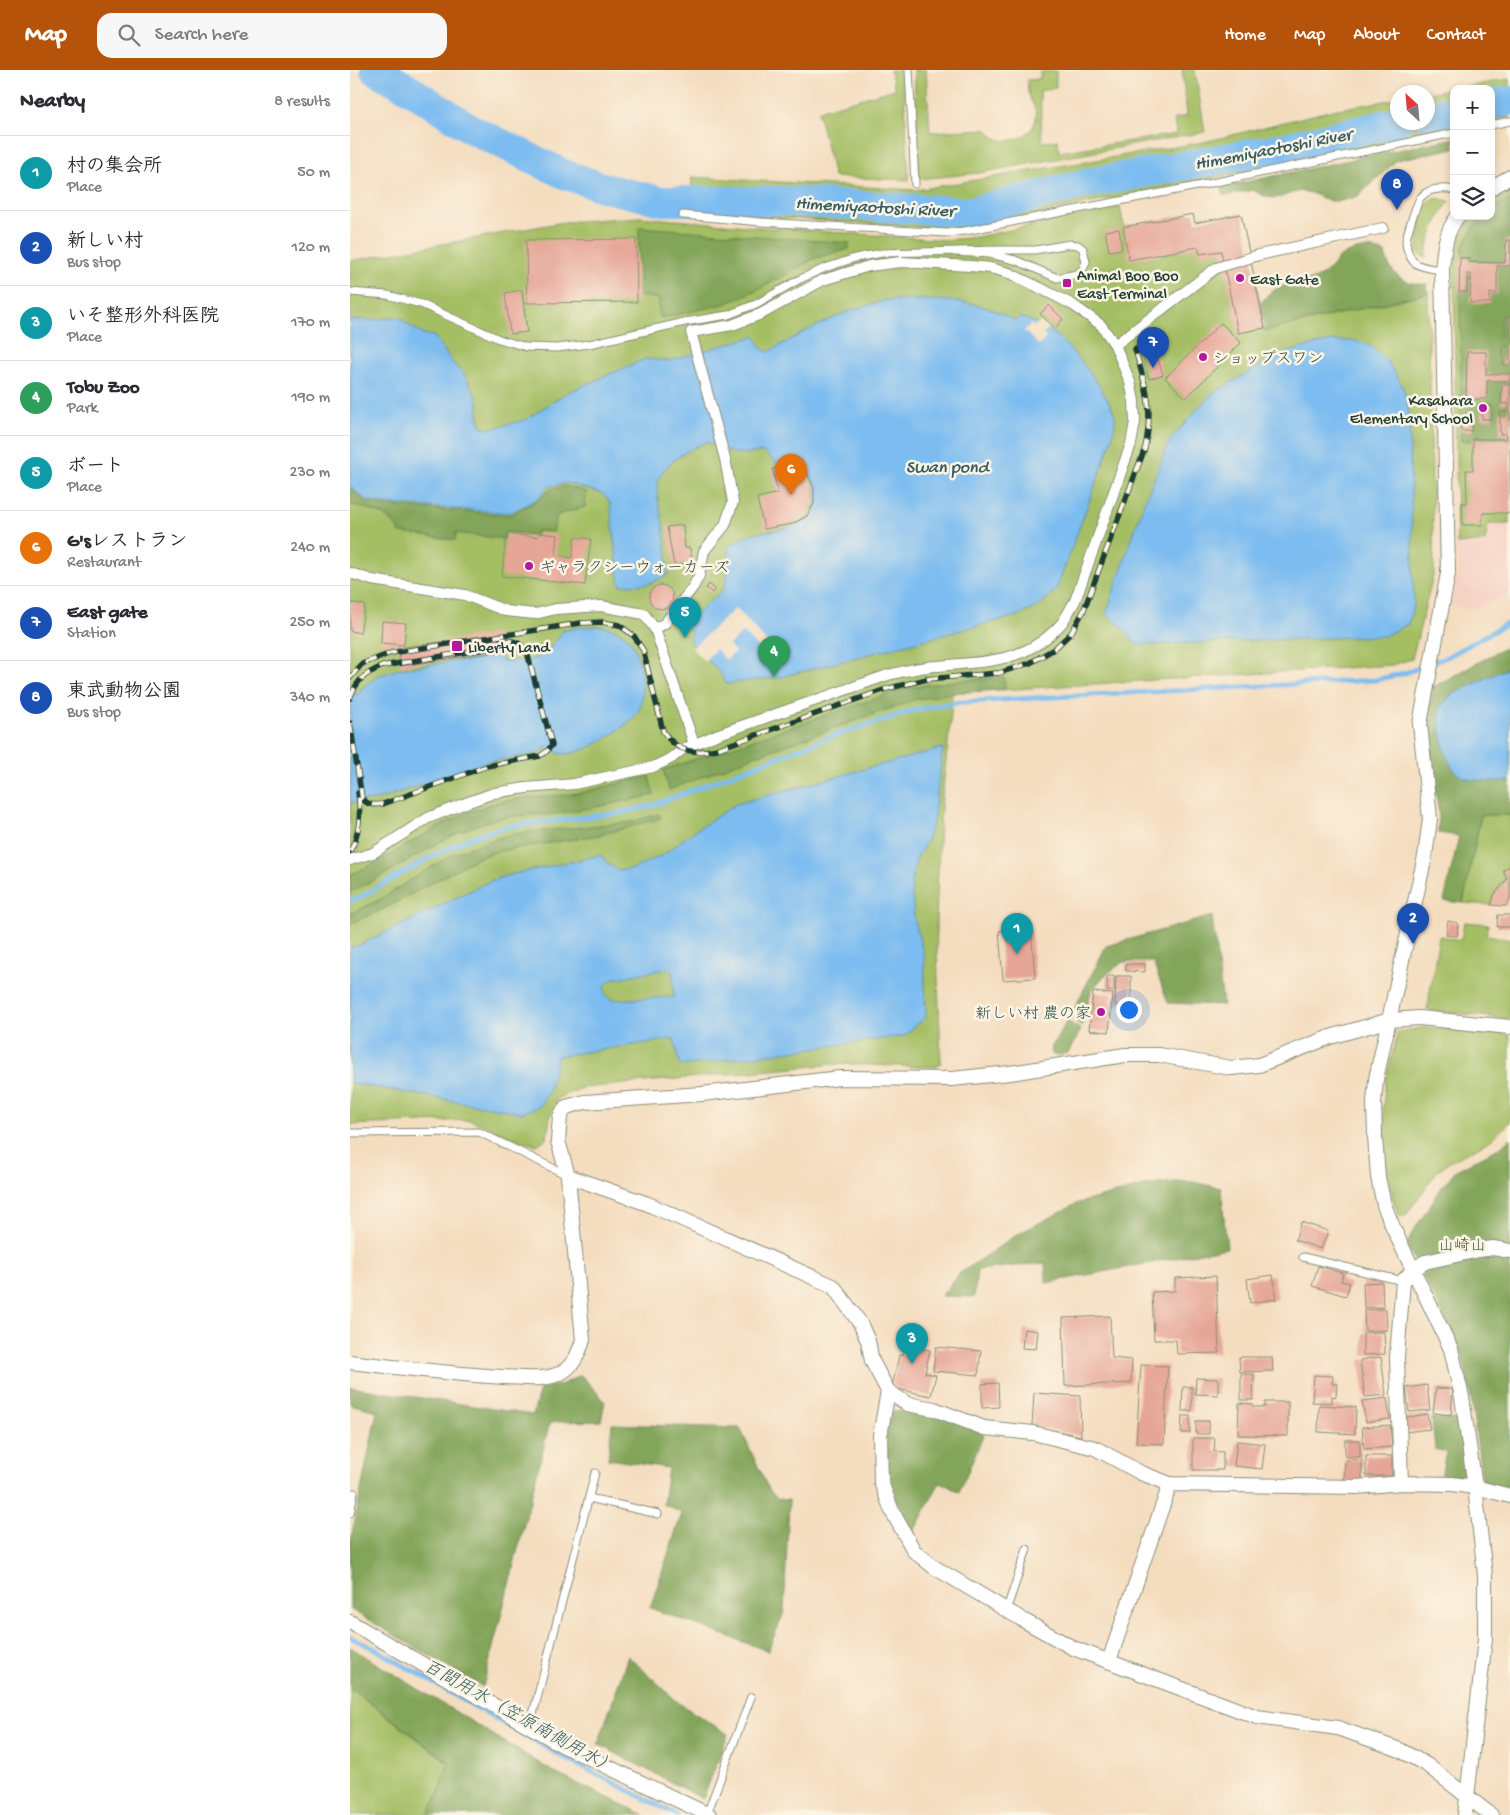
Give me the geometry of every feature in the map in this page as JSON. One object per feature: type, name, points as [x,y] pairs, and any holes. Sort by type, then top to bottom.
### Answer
[{"type":"street","points":[[1495,186],[1510,177]]},
{"type":"street","points":[[1455,220],[1444,242],[1442,270],[1448,573],[1420,724],[1430,819],[1425,856],[1376,1079],[1374,1102],[1378,1177],[1384,1204],[1395,1232],[1451,1349],[1462,1397],[1475,1487],[1485,1575],[1485,1639],[1465,1815]]},
{"type":"street","points":[[1116,345],[1216,268],[1259,255],[1383,228]]},
{"type":"street","points":[[350,860],[373,853],[428,818],[494,793],[574,784],[653,767],[694,744],[888,676],[914,669],[1005,659],[1024,652],[1045,640],[1062,623],[1075,601],[1131,444],[1134,401],[1130,382],[1116,345],[1101,325],[1073,305],[1009,274],[971,266],[901,262],[869,266],[823,280],[761,314],[732,325],[690,332],[725,458],[733,502],[725,525],[704,552],[699,576],[693,587],[665,623],[655,629]]},
{"type":"street","points":[[350,573],[372,580],[465,596],[506,611],[535,614],[556,609],[602,606],[644,614],[651,620],[655,629],[694,744]]},
{"type":"street","points":[[350,1362],[447,1374],[540,1378],[557,1375],[571,1365],[579,1355],[583,1340],[568,1176],[558,1141],[560,1117],[566,1107],[585,1102],[702,1094],[840,1078],[952,1079],[1010,1073],[1125,1055],[1159,1056],[1232,1068],[1259,1065],[1330,1037],[1390,1020],[1419,1018],[1510,1027]]},
{"type":"street","points":[[568,1176],[648,1204],[833,1286],[860,1323],[868,1340],[872,1361],[888,1390],[907,1404],[934,1409],[984,1428],[1033,1433],[1095,1448],[1141,1473],[1170,1484],[1357,1487],[1401,1483],[1452,1484],[1475,1487],[1510,1496]]},
{"type":"street","points":[[1401,1483],[1397,1357],[1403,1282],[1414,1269],[1425,1262],[1493,1248],[1510,1251]]},
{"type":"street","points":[[888,1390],[880,1436],[882,1482],[892,1511],[914,1551],[934,1567],[1073,1648],[1257,1717],[1338,1728],[1400,1750],[1427,1765],[1491,1815]]},
{"type":"street","points":[[1109,1661],[1170,1484]]},
{"type":"street","points":[[350,1622],[562,1745],[708,1814]]},
{"type":"lane","points":[[909,70],[915,184]]},
{"type":"lane","points":[[1495,124],[1510,121]]},
{"type":"lane","points":[[683,215],[761,222],[947,233],[965,232],[1450,134]]},
{"type":"lane","points":[[1442,270],[1424,267],[1414,262],[1408,252],[1406,242],[1416,205],[1421,197],[1432,190],[1450,189]]},
{"type":"lane","points":[[350,292],[387,295],[421,304],[499,339],[526,347],[557,348],[589,344],[685,322],[728,315],[756,304],[817,272],[855,258],[882,253],[1036,250],[1070,244],[1078,245],[1083,249],[1086,262],[1083,269],[1076,274],[1057,278],[1015,260],[990,254],[955,252]]},
{"type":"lane","points":[[350,1133],[479,1132],[568,1176]]},
{"type":"lane","points":[[1303,1257],[1403,1282]]},
{"type":"lane","points":[[530,1726],[595,1473]]},
{"type":"lane","points":[[350,1512],[354,1493]]},
{"type":"lane","points":[[589,1498],[658,1514]]},
{"type":"lane","points":[[1006,1610],[1027,1550]]},
{"type":"lane","points":[[708,1814],[751,1697]]},
{"type":"shaded area","name":"Kasahara Elementary School","points":[[1510,193],[1510,591],[1478,608],[1464,609],[1450,605],[1457,575],[1454,271],[1457,245],[1468,222],[1470,220],[1495,220],[1495,200]]},
{"type":"green space","points":[[890,70],[903,70],[909,180],[834,177],[818,111],[895,89]]},
{"type":"green space","points":[[914,70],[926,70],[930,132],[986,129],[994,137],[1007,141],[1020,138],[1035,123],[1036,111],[1028,93],[1027,80],[1040,79],[1040,72],[1056,71],[1056,88],[1040,91],[1042,142],[1058,140],[1059,152],[1176,134],[1174,119],[1187,116],[1182,70],[1195,70],[1205,132],[979,173],[919,179]]},
{"type":"green space","points":[[1510,79],[1510,90],[1495,92],[1495,85],[1475,85]]},
{"type":"green space","points":[[1450,89],[1450,101],[1435,104],[1435,92]]},
{"type":"green space","points":[[1390,100],[1390,112],[958,202],[800,192],[691,192],[692,177],[916,190],[1204,142],[1333,110]]},
{"type":"green space","points":[[1510,108],[1510,117],[1495,120],[1495,110]]},
{"type":"green space","points":[[1450,118],[1450,130],[988,224],[947,229],[688,212],[690,205],[777,208],[952,220],[987,217],[1078,194],[1151,184],[1395,130],[1435,130],[1435,121]]},
{"type":"green space","points":[[1450,139],[1450,149],[1397,160],[1358,196],[1341,201],[1330,201],[1302,191],[1272,198],[1253,190],[1224,196],[1222,187]]},
{"type":"green space","name":"Kasahara Elementary School","points":[[1510,193],[1510,524],[1488,524],[1485,541],[1457,544],[1454,271],[1465,228],[1471,220],[1495,220],[1495,200]]},
{"type":"green space","points":[[1436,198],[1450,201],[1434,227],[1426,257],[1423,257],[1417,251],[1422,218],[1429,202]]},
{"type":"green space","points":[[1510,199],[1510,440],[1461,441],[1460,296],[1463,246],[1475,225],[1481,220],[1495,220],[1495,207]]},
{"type":"green space","points":[[1120,207],[1124,227],[1193,214],[1195,223],[1241,214],[1266,331],[1428,293],[1434,572],[1412,659],[1392,665],[952,693],[940,816],[936,923],[941,1063],[935,1067],[835,1064],[582,1088],[558,1098],[550,1116],[547,1138],[537,1145],[526,1143],[470,1120],[350,1125],[350,261],[564,222],[640,217],[946,240],[977,237]]},
{"type":"green space","points":[[639,227],[849,243],[849,249],[816,258],[765,286],[725,304],[662,318],[658,315],[659,299],[639,296]]},
{"type":"green space","points":[[1369,248],[1385,253],[1390,267],[1406,281],[1427,284],[1428,293],[1265,331],[1260,305],[1266,296],[1281,287],[1314,279],[1324,273],[1343,255]]},
{"type":"green space","points":[[566,486],[587,492],[585,507],[557,515],[553,532],[537,531],[536,535],[505,532],[504,539],[456,533],[455,540],[400,533],[396,526],[385,516],[350,504],[350,488],[366,502],[385,506],[510,515],[538,500],[549,490]]},
{"type":"green space","points":[[1510,645],[1510,667],[1451,695],[1465,778],[1510,781],[1510,815],[1481,815],[1463,903],[1444,901],[1459,836],[1438,833],[1439,814],[1427,722],[1433,687]]},
{"type":"green space","points":[[1004,677],[1005,689],[952,693],[914,700],[752,757],[669,790],[663,770],[906,688],[953,681]]},
{"type":"green space","points":[[649,776],[654,795],[561,813],[512,816],[477,825],[440,842],[350,892],[350,875],[368,867],[452,820],[488,805],[522,798],[579,793]]},
{"type":"green space","points":[[659,814],[661,818],[600,835],[499,851],[477,858],[384,909],[350,924],[350,914],[379,900],[449,856],[473,846],[511,834],[631,822]]},
{"type":"green space","points":[[1481,815],[1510,815],[1510,866],[1503,871],[1507,879],[1494,895],[1491,905],[1463,903]]},
{"type":"green space","points":[[1212,916],[1223,1005],[1168,1003],[1153,962],[1123,962],[1104,976],[1091,991],[1082,1026],[1070,1017],[1106,946]]},
{"type":"green space","points":[[1464,922],[1488,924],[1486,935],[1510,939],[1510,1019],[1427,1010],[1439,936],[1461,940]]},
{"type":"green space","points":[[1067,1021],[1081,1030],[1068,1053],[1056,1056],[1052,1054],[1051,1048]]},
{"type":"green space","points":[[1426,1027],[1510,1035],[1510,1122],[1491,1140],[1446,1164],[1436,1173],[1406,1215],[1400,1217],[1394,1203],[1387,1172],[1383,1108],[1386,1078],[1398,1032]]},
{"type":"green space","name":"山崎山","points":[[1510,1138],[1510,1487],[1487,1484],[1482,1479],[1470,1391],[1461,1352],[1407,1246],[1411,1235],[1444,1184],[1456,1170],[1499,1148]]},
{"type":"green space","points":[[1193,1182],[1221,1188],[1227,1248],[1046,1283],[1045,1263],[977,1270],[974,1297],[941,1296],[960,1273],[1018,1234],[1078,1203],[1148,1185]]},
{"type":"green space","points":[[581,1375],[605,1401],[601,1421],[550,1422],[483,1687],[350,1609],[350,1544],[377,1411],[350,1404],[350,1387],[533,1415],[540,1389],[563,1384]]},
{"type":"green space","points":[[892,1411],[937,1415],[984,1434],[959,1492],[940,1482],[912,1535],[888,1482],[886,1437]]},
{"type":"green space","points":[[1432,1418],[1458,1420],[1466,1473],[1461,1477],[1441,1477],[1446,1452],[1435,1449]]},
{"type":"green space","points":[[612,1424],[740,1428],[768,1488],[777,1499],[789,1500],[784,1612],[768,1651],[650,1608],[682,1513],[663,1504],[668,1468],[608,1459]]},
{"type":"green space","points":[[350,1647],[557,1774],[645,1815],[428,1815],[439,1792],[449,1762],[350,1688]]},
{"type":"green space","points":[[628,1656],[680,1704],[728,1734],[703,1799],[598,1744]]},
{"type":"green space","points":[[350,1688],[449,1763],[439,1792],[428,1815],[350,1815]]},
{"type":"water","name":"Swan pond","points":[[886,300],[938,300],[976,305],[992,309],[1016,321],[1021,317],[1039,324],[1057,336],[1077,357],[1098,384],[1112,409],[1115,422],[1109,448],[1056,590],[1039,606],[1020,615],[781,677],[726,684],[720,673],[690,642],[691,630],[681,628],[724,589],[729,565],[728,547],[752,534],[794,526],[804,522],[811,516],[815,507],[816,490],[810,473],[803,467],[791,464],[778,465],[764,452],[735,453],[707,442],[693,448],[670,463],[660,476],[657,487],[665,537],[668,575],[648,584],[620,585],[610,503],[603,494],[567,483],[548,487],[537,499],[510,513],[385,504],[366,500],[350,486],[350,320],[398,317],[422,334],[434,336],[454,365],[464,374],[478,400],[478,414],[481,426],[489,429],[525,420],[566,393],[645,359],[669,361],[755,336],[762,349],[768,352],[808,330],[849,311]]},
{"type":"water","points":[[1331,341],[1356,341],[1371,346],[1388,362],[1403,387],[1409,413],[1414,605],[1408,624],[1384,636],[1137,645],[1121,626],[1106,614],[1144,503],[1170,440],[1211,394],[1270,360],[1290,351]]},
{"type":"water","points":[[602,626],[620,632],[629,639],[637,653],[641,674],[642,695],[639,710],[634,717],[616,732],[594,745],[572,753],[559,753],[547,746],[544,750],[529,755],[487,762],[380,799],[350,803],[350,696],[358,694],[363,687],[380,675],[399,669],[498,655],[502,661],[531,659],[538,657],[550,648],[563,631],[581,627]]},
{"type":"water","points":[[1510,667],[1510,781],[1466,778],[1452,767],[1448,759],[1440,727],[1439,709],[1451,695]]},
{"type":"water","points":[[943,748],[933,822],[927,840],[916,860],[911,883],[914,917],[924,956],[926,1017],[904,1036],[680,1066],[674,1039],[558,1056],[549,1090],[540,1106],[523,1113],[350,1083],[350,948],[360,945],[488,882],[505,876],[601,855],[607,863],[618,870],[633,869],[663,855],[693,832],[736,804]],"holes":[[[672,968],[674,997],[612,1000],[605,995],[605,985],[612,979]]]},
{"type":"pier","points":[[1039,322],[1053,330],[1049,328],[1043,334],[1046,338],[1039,345],[1024,331],[1031,324],[1034,327]]},
{"type":"pier","points":[[736,608],[772,648],[765,655],[743,632],[729,645],[735,652],[726,660],[716,649],[704,661],[692,648]]},
{"type":"building","points":[[1193,214],[1195,223],[1241,214],[1265,328],[1238,333],[1221,251],[1200,254],[1198,247],[1129,260],[1123,227]]},
{"type":"building","points":[[1119,229],[1122,249],[1109,251],[1105,231]]},
{"type":"building","points":[[636,239],[637,302],[527,303],[526,240]]},
{"type":"building","points":[[1506,240],[1510,240],[1510,266],[1497,266],[1497,294],[1490,293],[1490,303],[1470,303],[1471,274],[1467,274],[1467,292],[1459,292],[1460,258],[1469,258],[1469,262],[1505,263]]},
{"type":"building","points":[[522,290],[527,332],[510,334],[505,293]]},
{"type":"building","points":[[1049,305],[1063,319],[1055,328],[1040,314]]},
{"type":"building","points":[[1505,317],[1510,317],[1510,335],[1505,335]]},
{"type":"building","points":[[1221,323],[1241,343],[1186,398],[1165,378]]},
{"type":"building","points":[[1503,346],[1510,346],[1510,365],[1503,365]]},
{"type":"building","points":[[1467,352],[1486,352],[1486,374],[1510,374],[1510,381],[1487,381],[1487,399],[1466,399]]},
{"type":"building","points":[[1157,355],[1163,375],[1149,379],[1143,359]]},
{"type":"building","points":[[1502,385],[1510,385],[1510,513],[1483,513],[1482,525],[1462,525],[1462,503],[1467,503],[1466,470],[1473,470],[1473,439],[1506,439],[1505,434],[1500,434],[1500,412],[1508,412],[1508,403],[1501,404]]},
{"type":"building","points":[[1482,405],[1492,405],[1492,419],[1482,419]]},
{"type":"building","points":[[1460,419],[1472,419],[1472,431],[1461,431]]},
{"type":"building","points":[[794,466],[807,474],[814,487],[814,503],[807,516],[792,524],[764,529],[757,498],[778,493],[772,469]]},
{"type":"building","points":[[683,525],[685,548],[690,548],[692,563],[674,565],[667,527]]},
{"type":"building","name":"ギャラクシーウォーカーズ","points":[[539,533],[558,535],[556,555],[572,558],[575,537],[591,539],[585,585],[502,576],[506,534],[538,537]]},
{"type":"building","points":[[709,584],[715,589],[712,593],[706,588]]},
{"type":"building","points":[[661,585],[669,589],[673,597],[669,605],[661,609],[653,605],[649,597],[653,589]]},
{"type":"building","points":[[350,602],[365,605],[360,633],[350,631]]},
{"type":"building","points":[[382,621],[406,623],[404,645],[381,643]]},
{"type":"building","points":[[497,634],[499,652],[400,666],[398,648]]},
{"type":"building","points":[[1510,866],[1510,898],[1506,906],[1491,905],[1494,895],[1507,879],[1503,870]]},
{"type":"building","points":[[1498,915],[1510,915],[1510,927],[1497,927]]},
{"type":"building","points":[[1448,921],[1458,923],[1457,936],[1446,935]]},
{"type":"building","points":[[1031,928],[1035,978],[1003,980],[999,931]]},
{"type":"building","points":[[1126,964],[1145,964],[1145,972],[1126,971]]},
{"type":"building","points":[[1107,976],[1114,976],[1114,991],[1107,991]]},
{"type":"building","points":[[1116,976],[1131,976],[1131,1005],[1115,1005]]},
{"type":"building","name":"新しい村 農の家","points":[[1093,992],[1113,994],[1109,1032],[1089,1030]]},
{"type":"building","points":[[1301,1222],[1328,1231],[1321,1249],[1295,1240]]},
{"type":"building","points":[[1318,1266],[1343,1273],[1341,1281],[1350,1283],[1346,1296],[1312,1286]]},
{"type":"building","points":[[1273,1275],[1277,1299],[1250,1303],[1247,1279]]},
{"type":"building","points":[[1216,1276],[1219,1353],[1177,1354],[1176,1340],[1154,1340],[1152,1292],[1175,1291],[1175,1278]]},
{"type":"building","points":[[1382,1282],[1383,1307],[1364,1308],[1363,1283]]},
{"type":"building","points":[[1386,1309],[1387,1330],[1365,1331],[1364,1310]]},
{"type":"building","points":[[1110,1316],[1112,1358],[1132,1360],[1131,1383],[1065,1386],[1063,1318]]},
{"type":"building","points":[[1024,1329],[1038,1331],[1036,1349],[1022,1348]]},
{"type":"building","points":[[1384,1332],[1385,1354],[1363,1355],[1363,1333]]},
{"type":"building","points":[[906,1345],[930,1350],[925,1373],[936,1375],[931,1396],[892,1388],[899,1355],[903,1355]]},
{"type":"building","points":[[936,1347],[981,1351],[978,1375],[933,1371]]},
{"type":"building","points":[[1239,1357],[1272,1357],[1273,1371],[1240,1372]]},
{"type":"building","points":[[1381,1357],[1386,1395],[1365,1397],[1360,1360]]},
{"type":"building","points":[[1141,1365],[1168,1366],[1164,1444],[1136,1443]]},
{"type":"building","points":[[1241,1374],[1254,1374],[1253,1400],[1241,1400]]},
{"type":"building","points":[[1314,1375],[1333,1376],[1332,1384],[1337,1384],[1336,1397],[1332,1396],[1332,1403],[1312,1402]]},
{"type":"building","points":[[1196,1378],[1218,1379],[1218,1395],[1195,1394]]},
{"type":"building","points":[[998,1383],[999,1407],[982,1408],[982,1384]]},
{"type":"building","points":[[1427,1385],[1430,1410],[1409,1412],[1406,1388]]},
{"type":"building","points":[[1183,1387],[1192,1387],[1192,1411],[1182,1411]]},
{"type":"building","points":[[1436,1388],[1453,1389],[1451,1415],[1433,1413]]},
{"type":"building","points":[[1034,1393],[1080,1396],[1081,1436],[1032,1426]]},
{"type":"building","points":[[1387,1398],[1390,1419],[1366,1422],[1362,1401]]},
{"type":"building","points":[[1265,1402],[1288,1402],[1288,1436],[1238,1435],[1239,1403],[1253,1404],[1253,1407],[1265,1407]]},
{"type":"building","points":[[1319,1405],[1356,1407],[1355,1434],[1318,1432]]},
{"type":"building","points":[[1427,1414],[1430,1429],[1405,1432],[1403,1418]]},
{"type":"building","points":[[1182,1416],[1190,1416],[1190,1433],[1181,1433]]},
{"type":"building","points":[[1196,1421],[1209,1421],[1209,1434],[1196,1434]]},
{"type":"building","points":[[1390,1425],[1392,1447],[1364,1449],[1362,1427]]},
{"type":"building","points":[[1193,1438],[1215,1438],[1214,1451],[1223,1452],[1223,1470],[1193,1470]]},
{"type":"building","points":[[1345,1440],[1360,1440],[1360,1457],[1345,1457]]},
{"type":"building","points":[[1237,1441],[1265,1444],[1262,1469],[1234,1466]]},
{"type":"building","points":[[1366,1456],[1392,1456],[1392,1476],[1366,1476]]},
{"type":"building","points":[[1345,1460],[1362,1460],[1362,1482],[1344,1482]]},
{"type":"waterway","name":"Himemiyaotoshi River","points":[[375,70],[406,87],[473,130],[564,174],[605,188],[661,201],[783,201],[970,212],[1088,183],[1286,147],[1390,124]]},
{"type":"waterway","name":"Himemiyaotoshi River","points":[[1495,103],[1510,101]]},
{"type":"waterway","name":"Himemiyaotoshi River","points":[[1435,114],[1450,111]]},
{"type":"waterway","points":[[350,901],[361,897],[438,853],[472,837],[504,827],[619,813],[651,806],[830,737],[918,709],[961,702],[1376,680],[1405,673],[1445,658],[1510,622]]},
{"type":"waterway","name":"百間用水（笠原南側用水）","points":[[350,1637],[375,1649],[557,1754],[677,1815]]},
{"type":"railway","points":[[350,678],[362,664],[391,653],[581,623],[602,622],[619,625],[634,636],[643,650],[663,731],[680,748],[700,751],[717,749],[886,689],[927,679],[999,673],[1030,663],[1054,649],[1071,633],[1083,612],[1145,448],[1149,420],[1148,397],[1135,349]]},
{"type":"railway","points":[[350,723],[362,798],[371,804],[383,804],[487,766],[540,756],[552,745],[527,652],[516,642],[501,641]]},
{"type":"railway","points":[[350,698],[362,678],[383,666],[510,645]]},
{"type":"railway","points":[[350,851],[356,838],[359,823],[358,793]]},
{"type":"place","name":"東武動物公園","points":[[1397,210]]},
{"type":"place","name":"East Gate","points":[[1240,278]]},
{"type":"place","name":"Animal Boo Boo East Terminal","points":[[1067,283]]},
{"type":"place","name":"ショップスワン","points":[[1203,357]]},
{"type":"place","name":"East gate","points":[[1153,368]]},
{"type":"place","name":"Kasahara Elementary School","points":[[1483,408]]},
{"type":"place","name":"G'sレストラン","points":[[791,495]]},
{"type":"place","name":"ギャラクシーウォーカーズ","points":[[529,566]]},
{"type":"place","name":"ボート","points":[[685,638]]},
{"type":"place","name":"Liberty Land","points":[[457,646]]},
{"type":"place","name":"Tobu Zoo","points":[[774,677]]},
{"type":"place","name":"新しい村","points":[[1413,944]]},
{"type":"place","name":"村の集会所","points":[[1017,954]]},
{"type":"place","name":"新しい村 農の家","points":[[1101,1012]]},
{"type":"place","name":"いそ整形外科医院","points":[[912,1364]]}]
